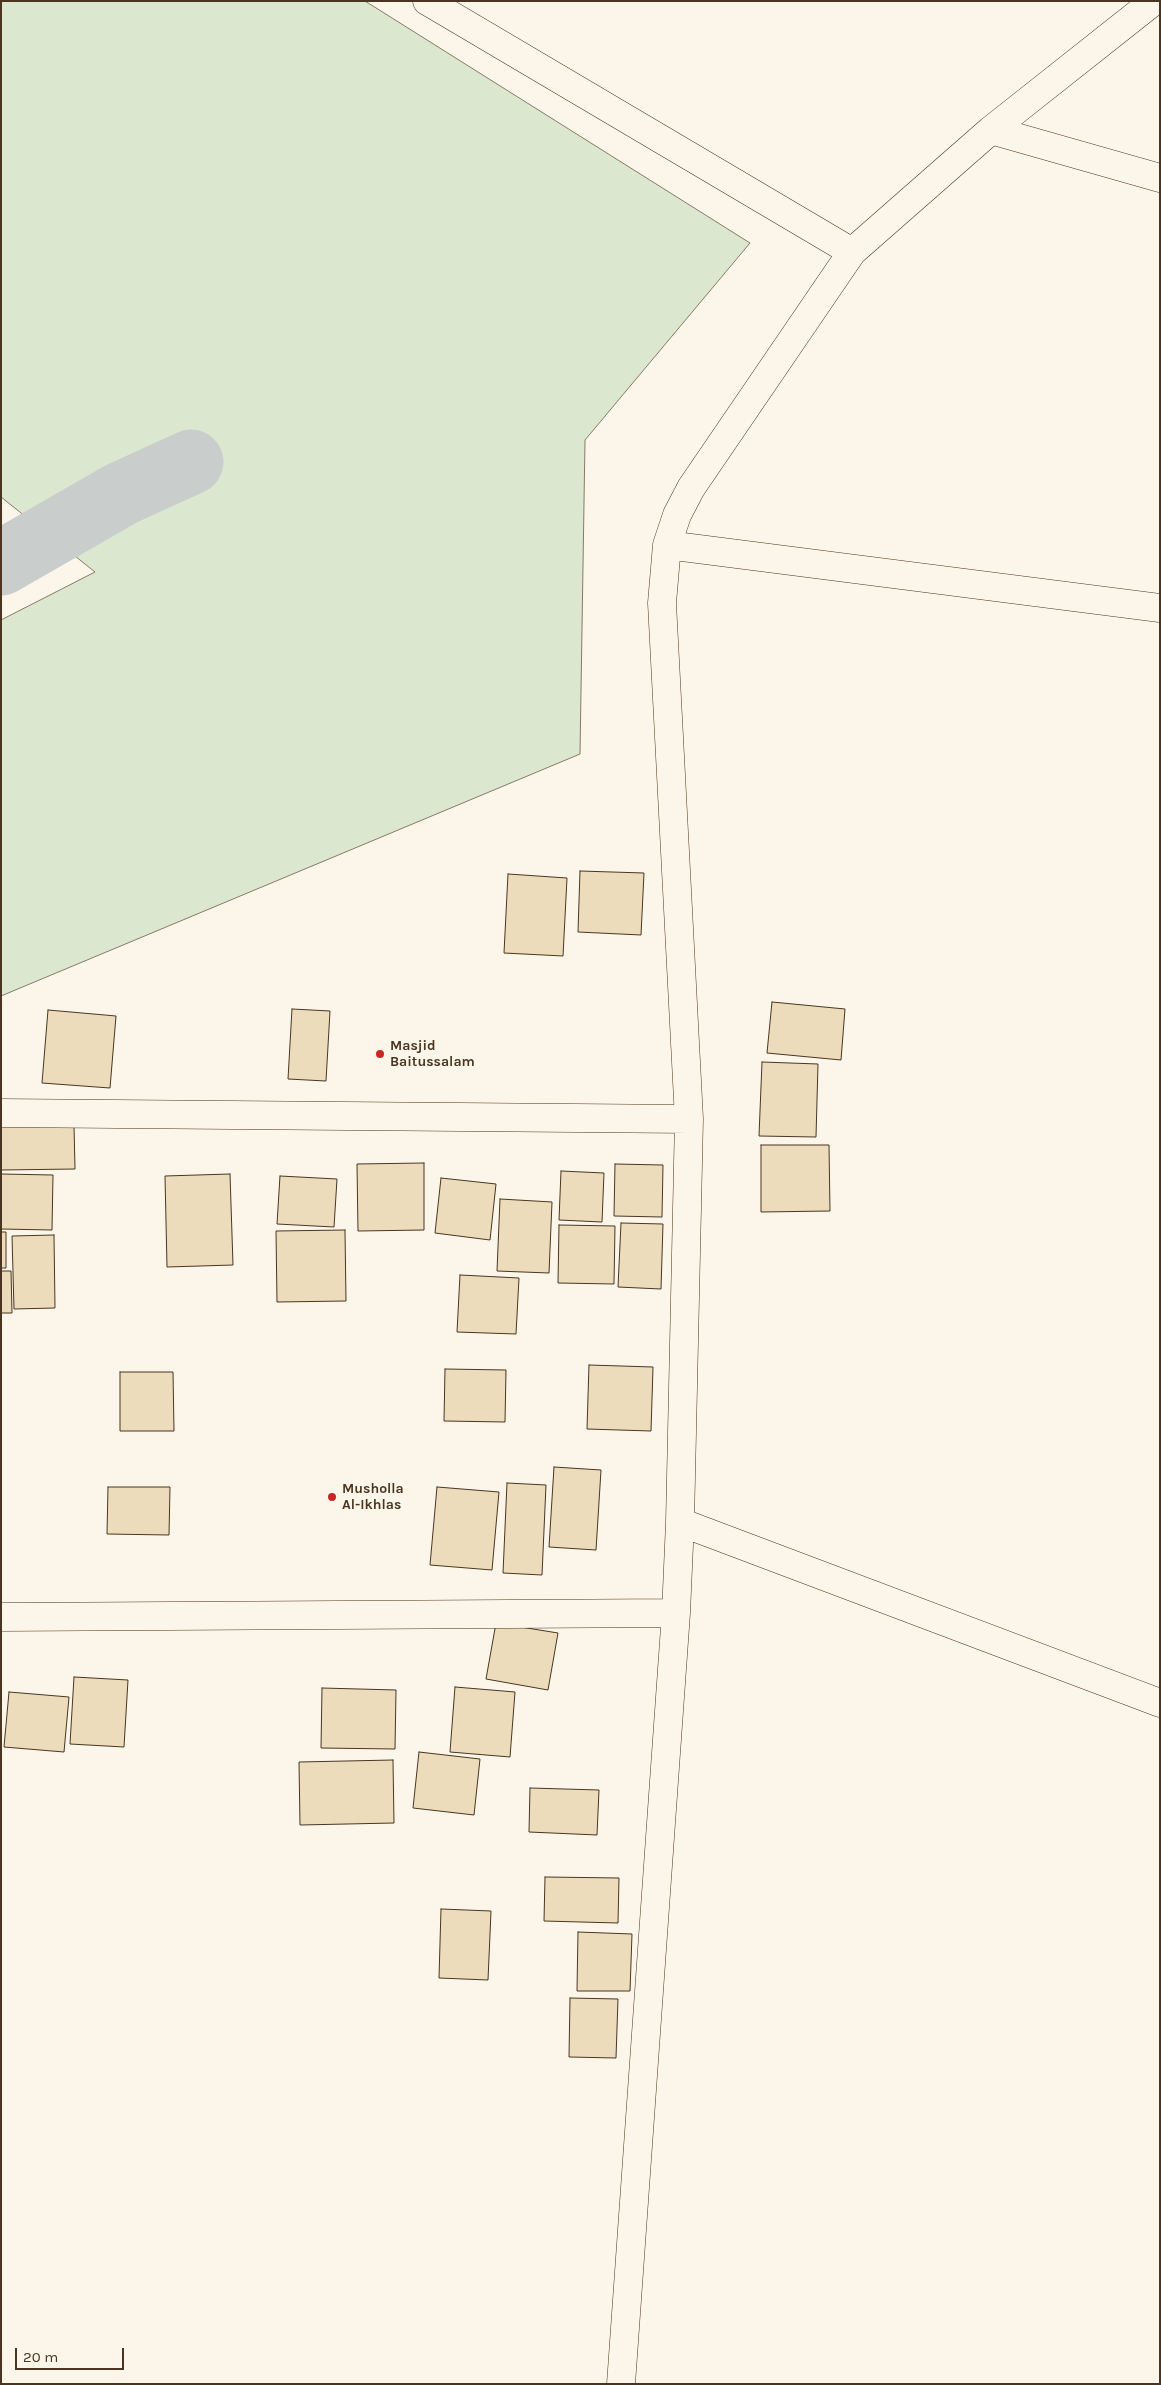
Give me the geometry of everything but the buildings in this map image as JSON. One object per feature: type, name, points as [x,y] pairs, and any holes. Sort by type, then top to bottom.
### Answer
[{"type":"street","points":[[427,1],[692,155],[852,252]]},
{"type":"street","points":[[621,2384],[676,1612],[680,1522],[690,1119],[662,603],[667,545],[676,515],[691,488],[852,252],[991,130],[1154,1]]},
{"type":"street","points":[[991,130],[1160,178]]},
{"type":"street","points":[[667,545],[1160,608]]},
{"type":"street","points":[[1,1113],[690,1119]]},
{"type":"street","points":[[680,1522],[1160,1703]]},
{"type":"street","points":[[1,1617],[676,1612]]},
{"type":"green space","points":[[1,1],[365,1],[750,243],[585,440],[580,754],[1,996],[1,620],[95,572],[1,497]]},
{"type":"waterway","points":[[1,563],[121,494],[191,462]]},
{"type":"place","name":"Masjid Baitussalam","points":[[380,1054]]},
{"type":"place","name":"Musholla Al-Ikhlas","points":[[332,1497]]}]
